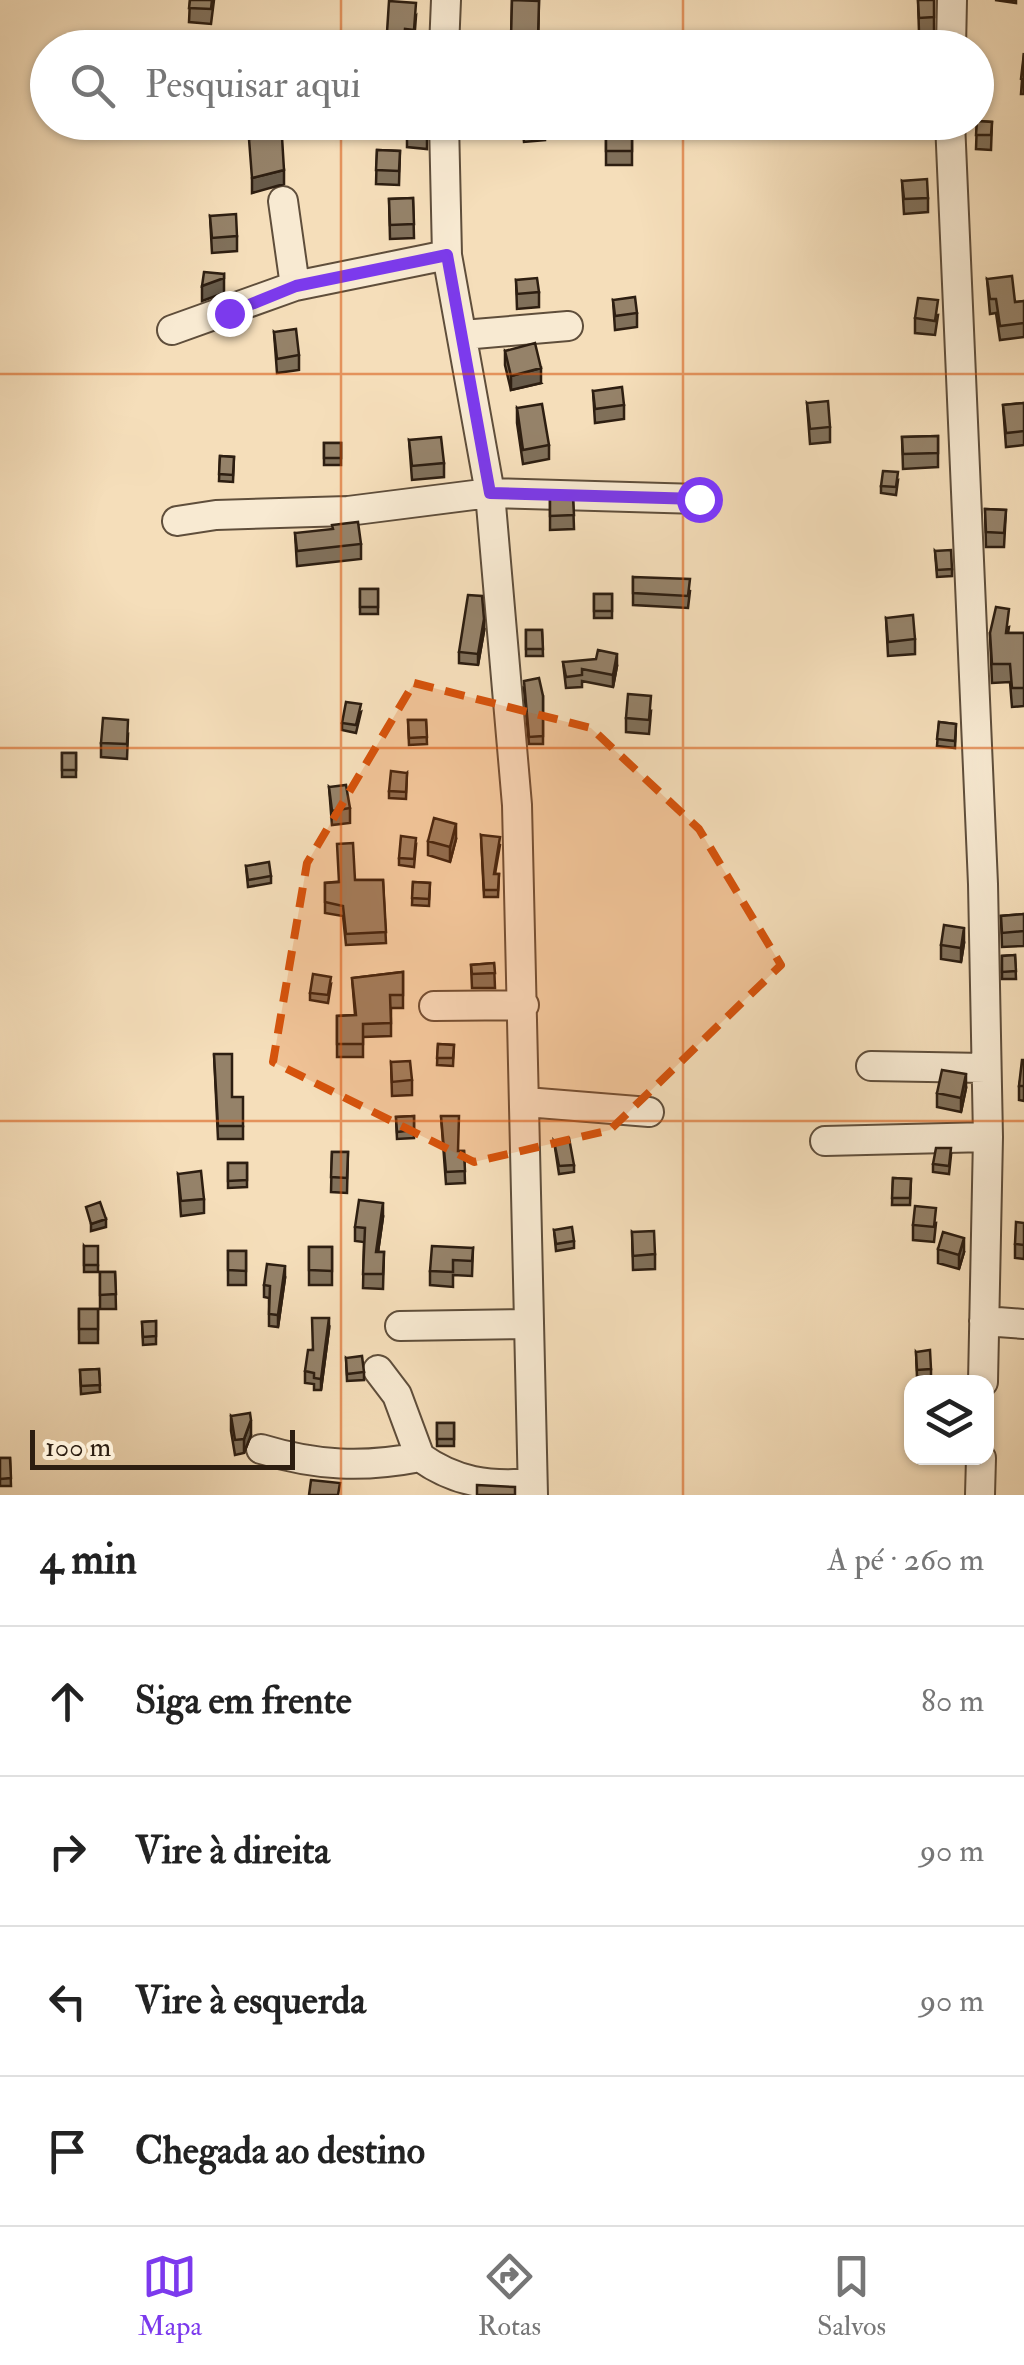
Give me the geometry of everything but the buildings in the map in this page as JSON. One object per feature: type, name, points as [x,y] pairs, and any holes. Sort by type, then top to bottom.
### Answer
[{"type":"street","points":[[445,30],[446,0]]},
{"type":"street","points":[[951,30],[952,0]]},
{"type":"street","points":[[262,1450],[302,1462],[356,1466],[420,1457],[457,1479],[532,1489],[524,1006],[516,788],[490,493],[447,255],[444,140]]},
{"type":"street","points":[[951,140],[983,884],[988,1137],[983,1375]]},
{"type":"street","points":[[283,201],[296,286]]},
{"type":"street","points":[[172,330],[296,286],[447,255]]},
{"type":"street","points":[[462,335],[568,326]]},
{"type":"street","points":[[177,521],[216,515],[348,511],[490,493],[699,499]]},
{"type":"street","points":[[434,1006],[524,1006]]},
{"type":"street","points":[[871,1066],[986,1068]]},
{"type":"street","points":[[526,1102],[648,1112]]},
{"type":"street","points":[[825,1141],[988,1137]]},
{"type":"street","points":[[984,1320],[1024,1324]]},
{"type":"street","points":[[400,1326],[528,1324]]},
{"type":"street","points":[[378,1370],[397,1395],[420,1457]]},
{"type":"street","points":[[980,1495],[981,1465]]},
{"type":"highlighted area","points":[[414,683],[591,728],[699,829],[781,965],[610,1130],[474,1162],[273,1062],[307,863]]},
{"type":"route","points":[[229,313],[296,286],[447,255],[490,493],[699,499]]}]
